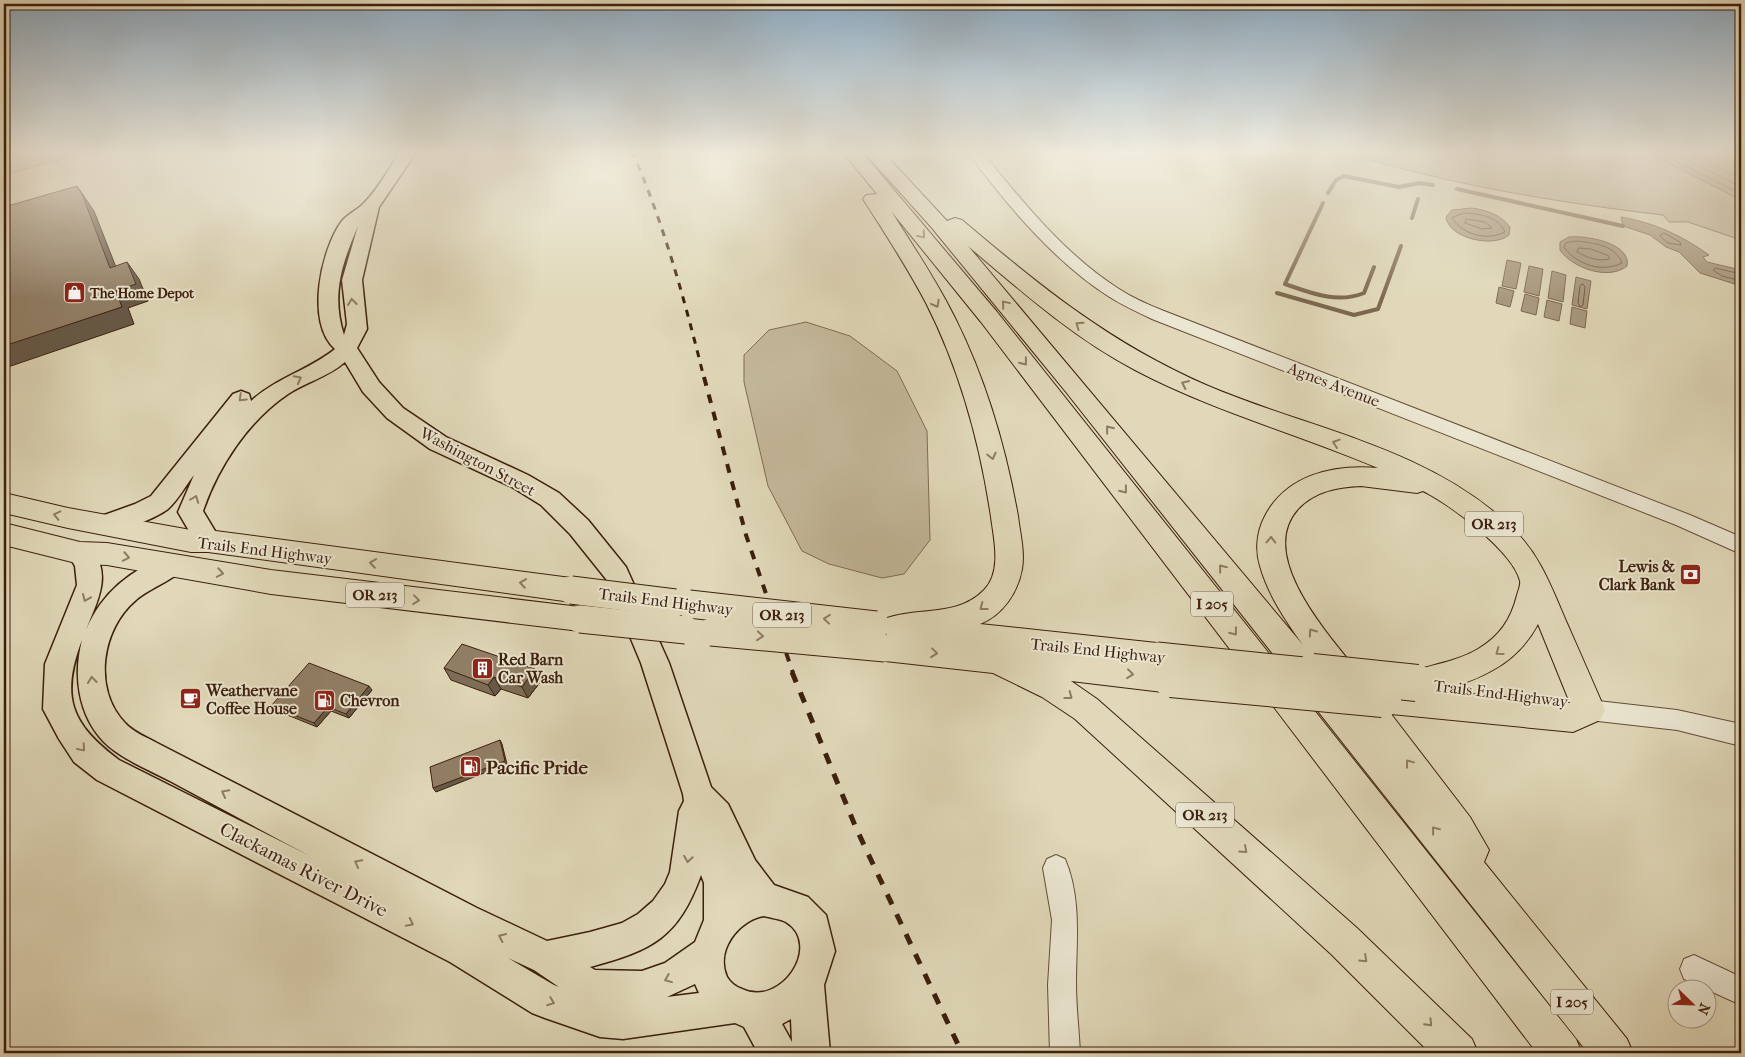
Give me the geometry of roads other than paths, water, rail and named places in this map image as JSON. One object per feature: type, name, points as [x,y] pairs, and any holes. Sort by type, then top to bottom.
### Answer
[{"type":"highway","points":[[873,200],[913,261],[944,318],[962,358],[985,430],[1007,534],[1009,567],[1004,584],[994,599],[979,612],[958,620],[886,633]]},
{"type":"highway","name":"I 205","points":[[901,200],[1562,1053]]},
{"type":"highway","name":"I 205","points":[[914,200],[939,224],[1080,393],[1532,950],[1612,1053]]},
{"type":"highway","points":[[922,200],[1039,296],[1120,352],[1250,412],[1382,459],[1433,485]]},
{"type":"highway","name":"OR 213","points":[[1532,950],[1458,829],[1312,632],[1282,587],[1274,566],[1270,546],[1271,532],[1276,518],[1288,500],[1321,481],[1351,477],[1433,485],[1458,498],[1499,529],[1528,566],[1535,582]]},
{"type":"highway","name":"Trails End Highway","points":[[4,503],[104,525],[191,541],[208,541],[571,590],[690,617]]},
{"type":"highway","name":"Trails End Highway","points":[[4,534],[80,553],[107,554],[271,582],[580,619],[690,617],[1045,645],[1164,667]]},
{"type":"highway","points":[[1427,693],[1504,649],[1522,626],[1535,582]]},
{"type":"highway","points":[[1535,582],[1589,710]]},
{"type":"highway","name":"Trails End Highway","points":[[886,633],[994,659],[1164,667],[1427,693],[1573,718],[1589,710]]},
{"type":"highway","name":"OR 213","points":[[994,659],[1059,689],[1086,709],[1338,935],[1458,1053]]},
{"type":"main road","name":"Washington Street","points":[[375,200],[370,207],[350,223],[332,264],[328,306],[334,337],[347,348],[371,387],[395,413],[438,443],[520,481],[550,500],[579,527],[602,553],[617,574],[655,664],[698,794],[703,825],[720,883],[715,938]]},
{"type":"main road","points":[[104,525],[144,511],[160,502],[229,413],[259,384],[318,353],[347,348]]},
{"type":"main road","points":[[208,541],[190,512],[195,495],[242,422],[280,389],[325,366],[347,348]]},
{"type":"main road","name":"Clackamas River Drive","points":[[80,553],[88,564],[90,585],[59,664],[58,709],[69,730],[85,752],[108,770],[462,950],[545,1000],[600,1019],[623,1021],[744,1011],[770,1014],[785,1009],[798,1000],[808,988],[816,971],[818,952],[816,934],[808,919],[796,907],[781,900],[764,899],[748,902],[733,911],[715,938],[675,977],[642,989],[590,987],[546,958],[465,920],[146,753],[115,733],[101,715],[90,676],[98,630],[113,606],[126,593],[151,575],[172,565]]},
{"type":"main road","name":"Washington Street","points":[[698,794],[717,815],[743,872],[764,899]]},
{"type":"main road","points":[[546,958],[622,942],[646,930],[671,906],[686,873],[698,794]]},
{"type":"main road","points":[[715,938],[708,970],[720,997],[744,1011],[778,1053]]},
{"type":"main road","name":"Clackamas River Drive","points":[[808,988],[812,1053]]},
{"type":"street","name":"Agnes Avenue","points":[[1017,200],[1050,239],[1081,268],[1108,289],[1158,315],[1683,520],[1741,546]]},
{"type":"street","points":[[1589,710],[1677,720],[1741,734]]},
{"type":"street","points":[[1056,868],[1065,920],[1062,985],[1065,1053]]},
{"type":"street","points":[[1694,969],[1741,991]]},
{"type":"water","points":[[1472,208],[1498,216],[1510,227],[1509,235],[1502,239],[1483,241],[1463,236],[1449,225],[1446,217],[1452,210]]},
{"type":"water","points":[[1621,217],[1656,226],[1688,241],[1709,255],[1703,257],[1707,262],[1741,270],[1741,286],[1700,273],[1679,252],[1666,247],[1650,235],[1623,226]]},
{"type":"water","points":[[1569,237],[1586,237],[1615,246],[1627,258],[1627,266],[1611,272],[1601,272],[1582,267],[1573,262],[1560,250],[1560,242]]},
{"type":"water","points":[[1507,260],[1521,263],[1516,289],[1502,286]]},
{"type":"water","points":[[1529,266],[1543,269],[1539,296],[1524,292]]},
{"type":"water","points":[[1552,271],[1566,275],[1563,302],[1548,298]]},
{"type":"water","points":[[1576,277],[1591,281],[1587,309],[1572,305]]},
{"type":"water","points":[[1499,287],[1514,291],[1510,307],[1496,303]]},
{"type":"water","points":[[1525,294],[1539,298],[1536,315],[1521,311]]},
{"type":"water","points":[[1547,300],[1562,304],[1559,321],[1544,317]]},
{"type":"water","points":[[1572,307],[1587,311],[1585,328],[1570,324]]},
{"type":"waterway","points":[[1412,218],[1418,200]]},
{"type":"waterway","points":[[1508,200],[1623,226]]},
{"type":"waterway","points":[[1323,203],[1285,284],[1324,296],[1344,298],[1364,293],[1374,267]]},
{"type":"waterway","points":[[1277,293],[1354,315],[1378,309],[1401,246]]},
{"type":"railway","points":[[652,200],[673,263],[704,378]]},
{"type":"railway","points":[[704,377],[746,535],[793,673]]},
{"type":"railway","points":[[792,672],[856,828],[962,1053]]},
{"type":"place","name":"The Home Depot","points":[[74,293]]},
{"type":"place","name":"Lewis & Clark Bank","points":[[1691,575]]},
{"type":"place","name":"Red Barn Car Wash","points":[[482,668]]},
{"type":"place","name":"Weathervane Coffee House","points":[[190,699]]},
{"type":"place","name":"Chevron","points":[[324,700]]},
{"type":"place","name":"Pacific Pride","points":[[470,767]]}]
